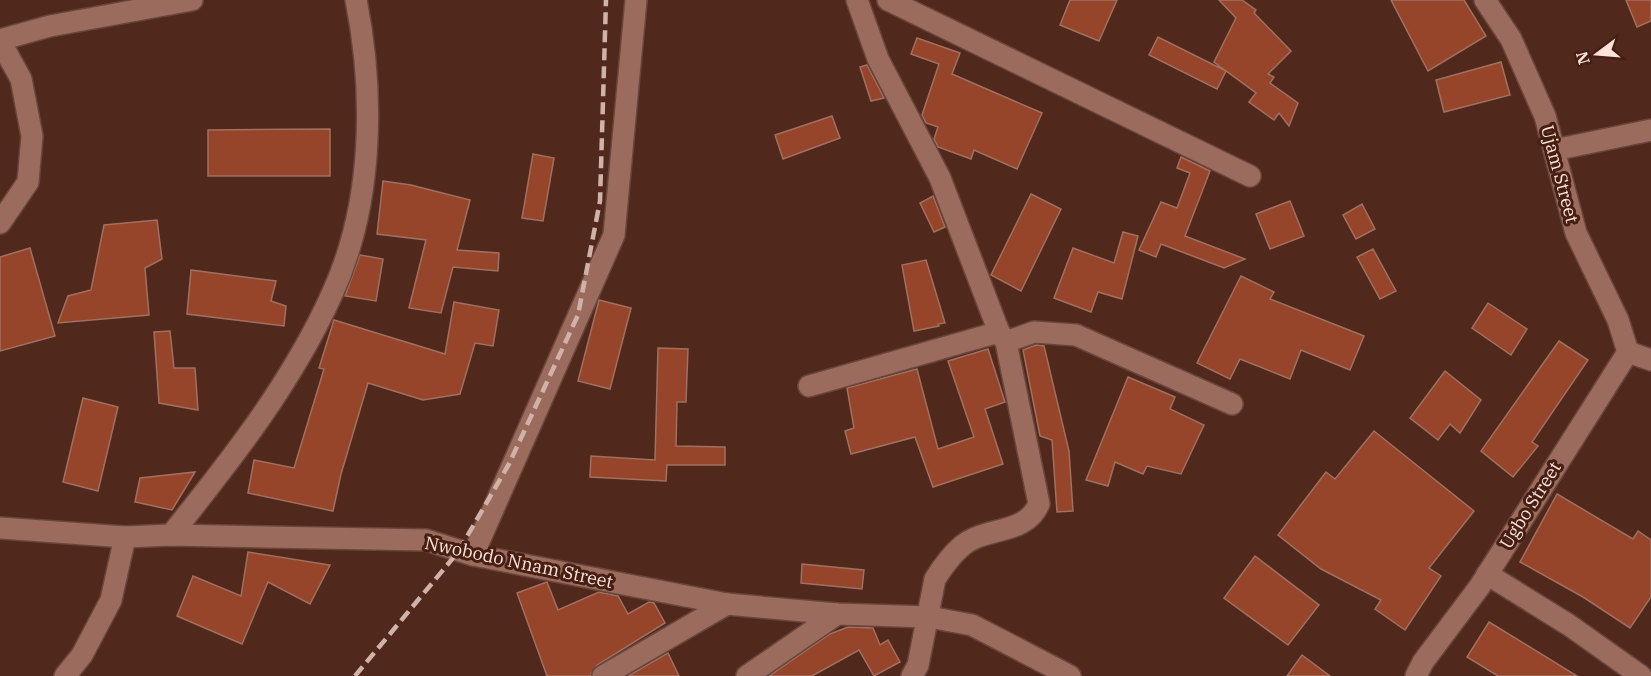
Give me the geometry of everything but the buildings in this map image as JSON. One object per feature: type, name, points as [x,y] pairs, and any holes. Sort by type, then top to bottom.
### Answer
[{"type":"street","points":[[0,223],[28,182],[32,136],[21,79],[0,41],[50,26],[192,0]]},
{"type":"street","points":[[171,535],[236,455],[286,380],[332,294],[348,250],[364,176],[368,129],[363,48],[356,0]]},
{"type":"street","points":[[473,555],[614,235],[636,0]]},
{"type":"street","points":[[857,0],[878,59],[940,178],[1002,337],[1039,504],[1028,519],[1020,525],[978,537],[963,545],[934,579],[929,617],[918,665],[912,676]]},
{"type":"street","points":[[888,0],[1250,176]]},
{"type":"street","name":"Ujam Street","points":[[1485,0],[1511,39],[1545,116],[1576,232],[1618,320],[1628,352]]},
{"type":"street","points":[[1554,150],[1651,130]]},
{"type":"street","points":[[809,386],[1002,337],[1034,333],[1076,335],[1232,405]]},
{"type":"street","points":[[1628,352],[1651,360]]},
{"type":"street","name":"Ugbo Street","points":[[1416,676],[1423,662],[1487,574],[1628,352]]},
{"type":"street","name":"Nwobodo Nnam Street","points":[[0,528],[125,537],[171,535],[426,540],[473,555],[727,604],[837,614],[929,617],[972,625],[1070,676]]},
{"type":"street","points":[[65,676],[82,655],[111,600],[125,537]]},
{"type":"street","points":[[1487,574],[1569,625],[1641,676]]},
{"type":"street","points":[[603,676],[727,604]]},
{"type":"street","points":[[747,676],[837,614]]},
{"type":"railway","points":[[355,676],[458,552],[509,464],[578,315],[600,201],[606,0]]}]
